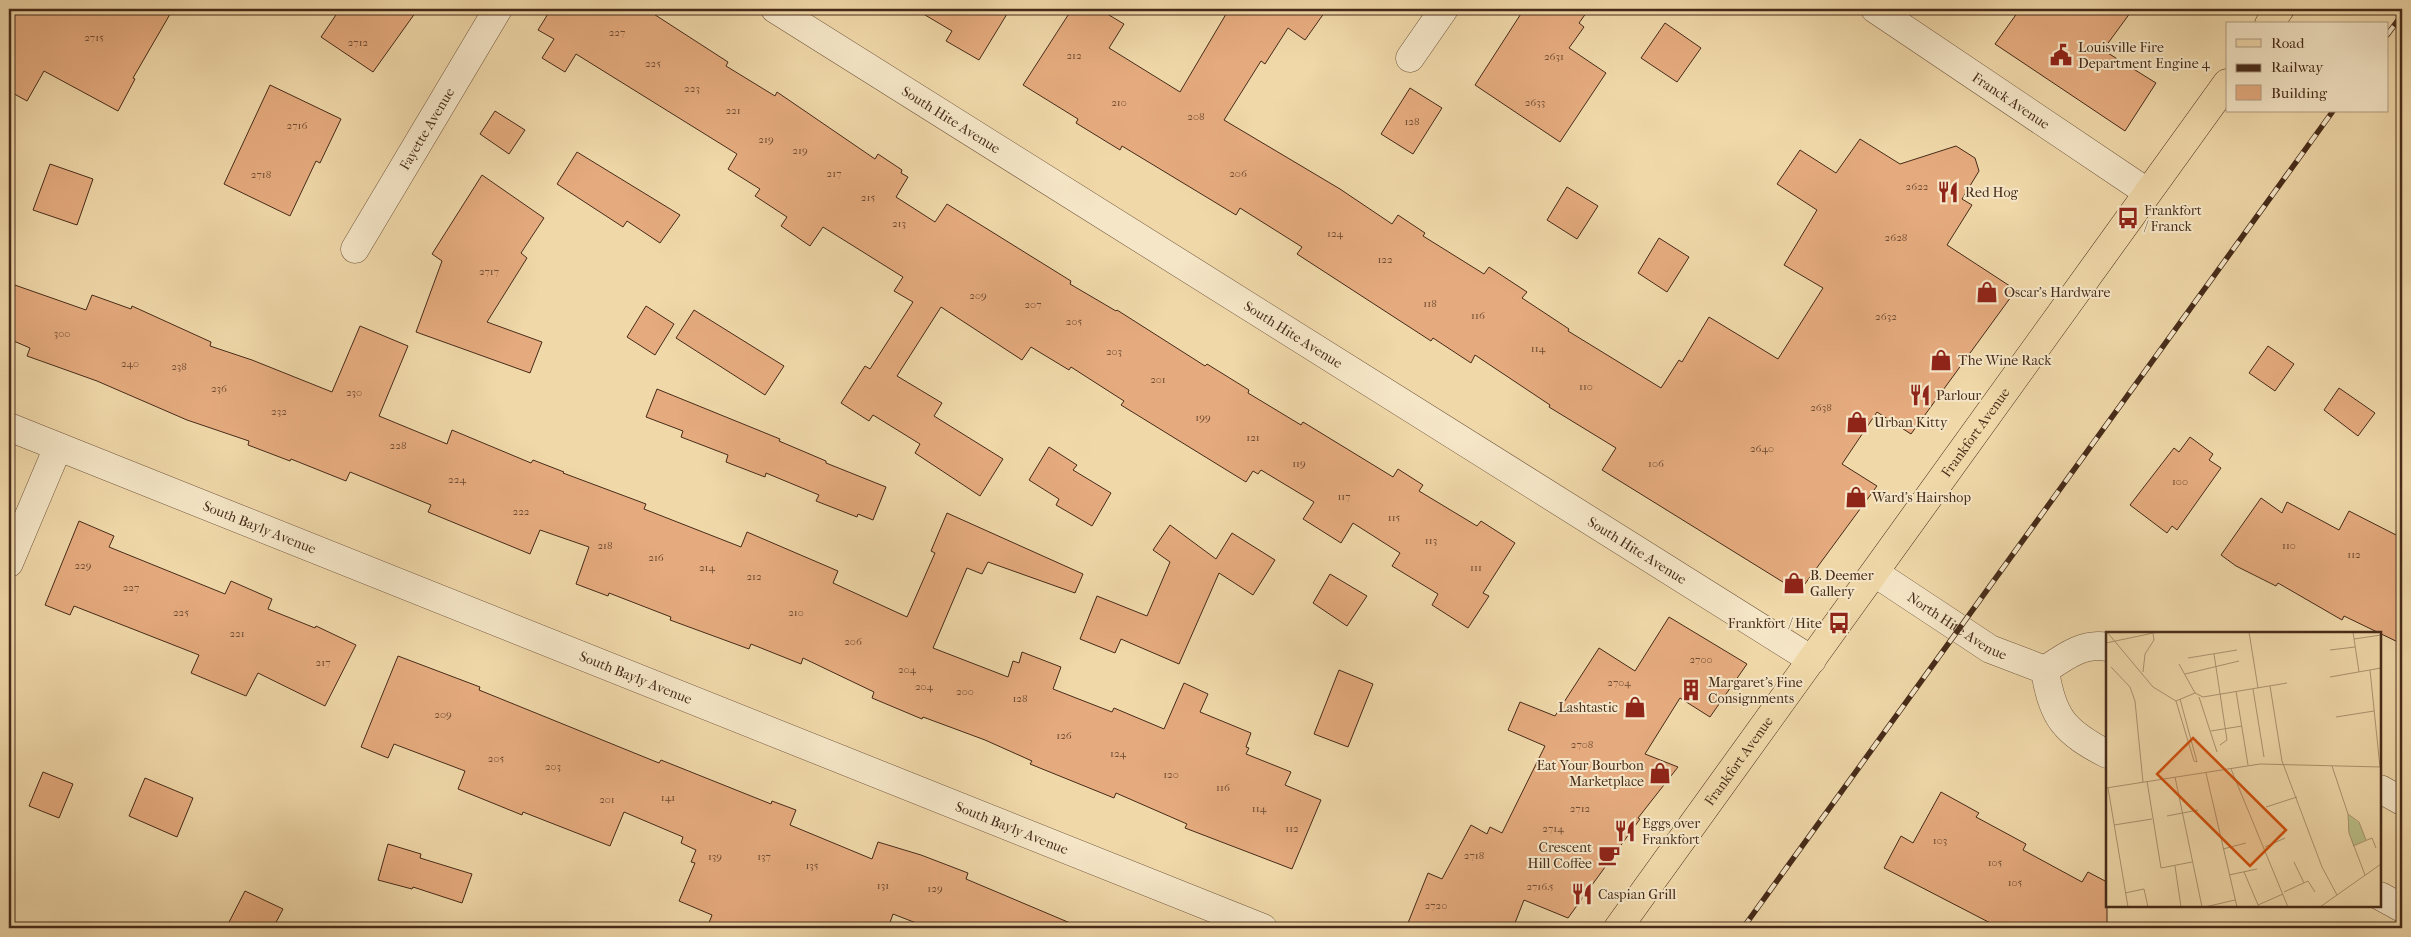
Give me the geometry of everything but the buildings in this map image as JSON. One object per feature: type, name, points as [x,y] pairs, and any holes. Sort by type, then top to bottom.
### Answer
[{"type":"main road","points":[[2270,22],[2280,9]]},
{"type":"main road","name":"Frankfort Avenue","points":[[1618,928],[2226,83]]},
{"type":"street","name":"Fayette Avenue","points":[[355,248],[498,9]]},
{"type":"street","name":"South Hite Avenue","points":[[775,9],[1812,660]]},
{"type":"street","points":[[1410,58],[1444,9]]},
{"type":"street","name":"Franck Avenue","points":[[1875,9],[2147,192]]},
{"type":"street","name":"South Bayly Avenue","points":[[9,427],[414,591],[1263,928]]},
{"type":"street","points":[[9,563],[58,447]]},
{"type":"street","name":"North Hite Avenue","points":[[1875,572],[1990,649],[2045,670]]},
{"type":"street","points":[[2106,647],[2095,644],[2071,653],[2045,670],[2048,694],[2059,719],[2087,743],[2106,753]]},
{"type":"street","points":[[2381,790],[2402,801]]},
{"type":"street","points":[[2381,897],[2402,908]]},
{"type":"railway","points":[[2388,34],[2402,15]]},
{"type":"railway","points":[[1743,928],[2332,112]]},
{"type":"place","name":"Louisville Fire Department Engine 4","points":[[2061,55]]},
{"type":"place","name":"Red Hog","points":[[1948,192]]},
{"type":"place","name":"Frankfort / Franck","points":[[2128,218]]},
{"type":"place","name":"Oscar’s Hardware","points":[[1987,292]]},
{"type":"place","name":"The Wine Rack","points":[[1941,360]]},
{"type":"place","name":"Parlour","points":[[1920,395]]},
{"type":"place","name":"Urban Kitty","points":[[1857,422]]},
{"type":"place","name":"Ward's Hairshop","points":[[1856,497]]},
{"type":"place","name":"B. Deemer Gallery","points":[[1794,583]]},
{"type":"place","name":"Frankfort / Hite","points":[[1839,623]]},
{"type":"place","name":"Margaret's Fine Consignments","points":[[1691,690]]},
{"type":"place","name":"Lashtastic","points":[[1635,707]]},
{"type":"place","name":"Eat Your Bourbon Marketplace","points":[[1660,773]]},
{"type":"place","name":"Eggs over Frankfort","points":[[1625,831]]},
{"type":"place","name":"Crescent Hill Coffee","points":[[1609,855]]},
{"type":"place","name":"Caspian Grill","points":[[1582,894]]}]
